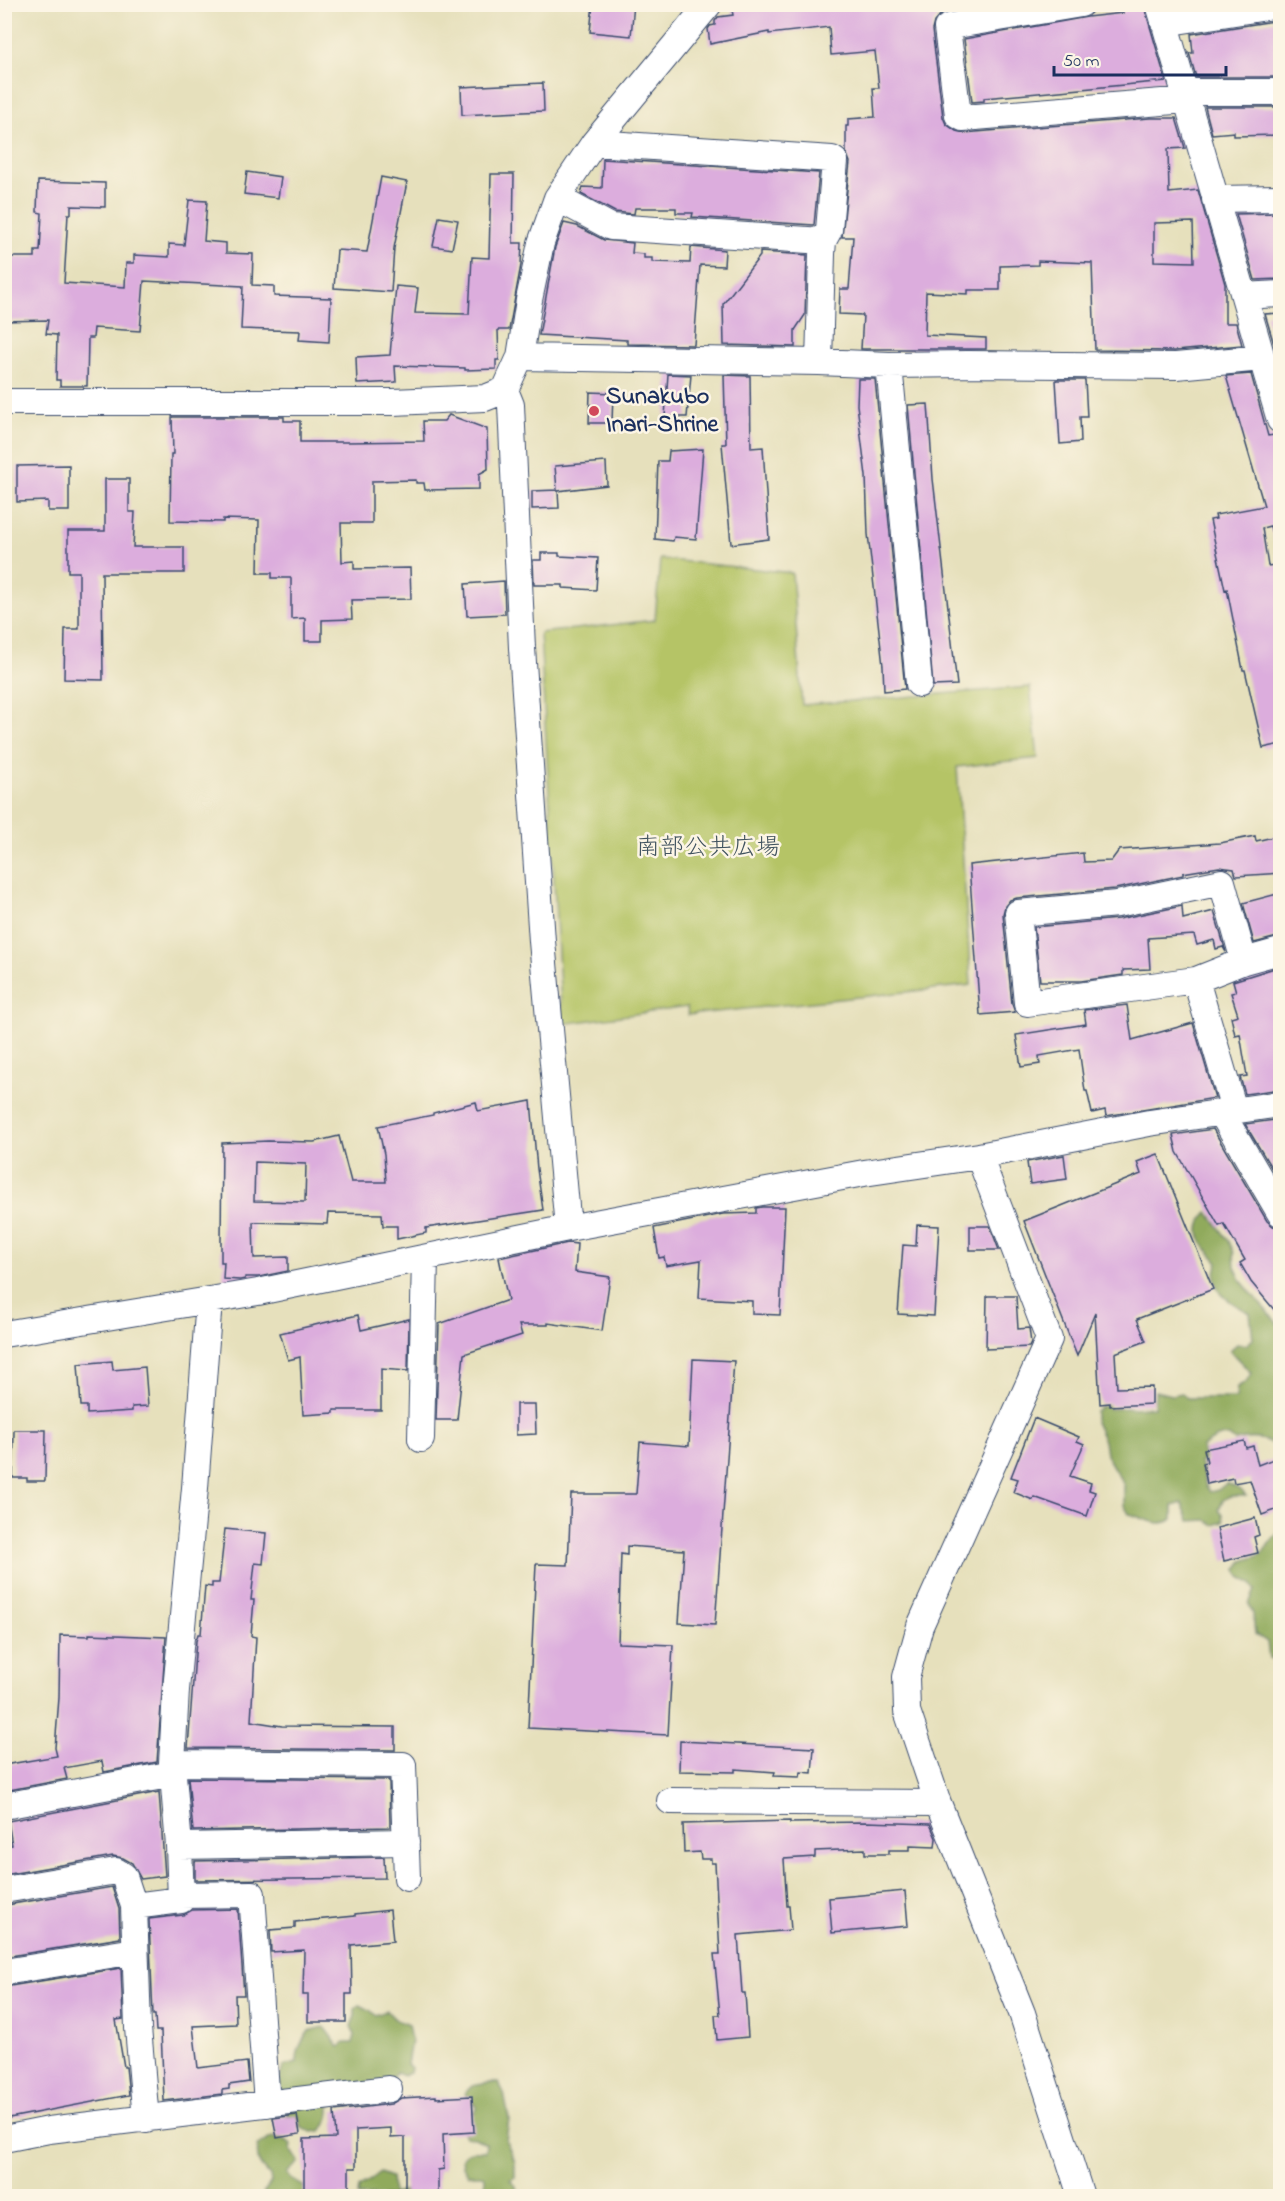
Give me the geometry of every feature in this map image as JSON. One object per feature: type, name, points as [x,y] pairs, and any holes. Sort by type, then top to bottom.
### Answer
[{"type":"street","points":[[4,402],[393,402],[485,398],[505,390],[520,357],[541,243],[557,198],[594,143],[709,4]]},
{"type":"street","points":[[1081,4],[947,28],[958,115],[963,118],[1186,96],[1281,92]]},
{"type":"street","points":[[1281,4],[1162,14],[1281,420]]},
{"type":"street","points":[[594,143],[835,161],[829,230],[823,241],[819,362]]},
{"type":"street","points":[[557,198],[617,228],[823,241]]},
{"type":"street","points":[[1215,200],[1281,198]]},
{"type":"street","points":[[1244,296],[1281,294]]},
{"type":"street","points":[[520,357],[890,365],[1176,366],[1262,358]]},
{"type":"street","points":[[890,365],[919,684]]},
{"type":"street","points":[[505,390],[511,405],[522,648],[541,918],[568,1228]]},
{"type":"street","points":[[1244,960],[1222,882],[1117,904],[1018,913],[1027,1003],[1196,980],[1244,960],[1281,951]]},
{"type":"street","points":[[1196,980],[1228,1111],[1281,1213]]},
{"type":"street","points":[[4,1334],[209,1300],[568,1228],[864,1173],[979,1156],[1149,1123],[1281,1104]]},
{"type":"street","points":[[979,1156],[1049,1339],[920,1626],[906,1677],[907,1711],[938,1803],[1022,2013],[1081,2196]]},
{"type":"street","points":[[421,1439],[425,1258]]},
{"type":"street","points":[[134,1906],[181,1900],[172,1769],[176,1690],[195,1488],[209,1300]]},
{"type":"street","points":[[4,1806],[172,1769],[403,1766],[407,1878]]},
{"type":"street","points":[[670,1801],[938,1803]]},
{"type":"street","points":[[179,1846],[406,1842]]},
{"type":"street","points":[[4,1890],[116,1871],[124,1876],[134,1906],[138,2028],[146,2120]]},
{"type":"street","points":[[181,1895],[252,1894],[267,2104]]},
{"type":"street","points":[[4,1972],[135,1951]]},
{"type":"street","points":[[4,2139],[49,2130],[389,2089]]},
{"type":"green space","name":"南部公共広場","points":[[660,559],[792,573],[802,705],[1030,687],[1038,758],[957,767],[971,985],[688,1015],[687,1007],[562,1024],[540,633],[655,620]]},
{"type":"green space","points":[[1208,1212],[1229,1241],[1234,1253],[1235,1267],[1242,1282],[1280,1324],[1280,1452],[1272,1444],[1260,1439],[1235,1441],[1225,1436],[1211,1441],[1202,1447],[1204,1459],[1200,1463],[1206,1486],[1210,1492],[1218,1490],[1227,1483],[1241,1490],[1246,1496],[1230,1496],[1223,1500],[1219,1510],[1224,1522],[1214,1525],[1207,1520],[1189,1521],[1182,1503],[1173,1506],[1173,1519],[1156,1523],[1129,1514],[1124,1505],[1124,1485],[1106,1455],[1104,1441],[1095,1422],[1095,1412],[1107,1406],[1109,1409],[1154,1407],[1155,1391],[1171,1395],[1182,1393],[1187,1398],[1236,1398],[1237,1387],[1246,1382],[1251,1373],[1230,1350],[1237,1344],[1246,1345],[1253,1339],[1250,1313],[1228,1300],[1215,1281],[1218,1262],[1204,1245],[1199,1232],[1202,1219]]},
{"type":"green space","points":[[1280,1531],[1280,1662],[1269,1658],[1267,1642],[1255,1634],[1253,1614],[1249,1604],[1255,1590],[1251,1583],[1240,1577],[1237,1569],[1243,1561],[1264,1552]]},
{"type":"green space","points":[[360,2005],[375,2015],[387,2011],[396,2020],[408,2025],[411,2041],[407,2064],[411,2068],[410,2073],[403,2076],[396,2072],[391,2080],[330,2106],[326,2125],[321,2131],[312,2132],[300,2126],[299,2117],[287,2116],[286,2103],[280,2086],[281,2073],[284,2066],[297,2063],[300,2046],[309,2031],[324,2027],[339,2047],[345,2043],[353,2043],[355,2035],[351,2026],[355,2009]]},
{"type":"green space","points":[[499,2083],[504,2093],[509,2119],[506,2141],[515,2162],[515,2177],[510,2180],[516,2186],[518,2196],[484,2196],[485,2177],[468,2175],[463,2166],[462,2158],[467,2153],[485,2151],[486,2144],[475,2138],[465,2137],[462,2130],[476,2109],[465,2093],[472,2086]]},
{"type":"green space","points":[[273,2137],[277,2140],[284,2139],[292,2144],[291,2151],[299,2162],[287,2173],[291,2179],[313,2192],[311,2196],[264,2196],[271,2182],[270,2176],[259,2162],[258,2145]]},
{"type":"green space","points":[[380,2173],[391,2177],[393,2194],[414,2188],[424,2196],[358,2196],[359,2188]]},
{"type":"building","points":[[593,4],[634,4],[631,36],[590,32]]},
{"type":"building","points":[[731,4],[794,4],[795,8],[819,4],[988,4],[948,11],[934,22],[932,30],[943,117],[946,124],[956,131],[964,133],[1150,118],[1176,118],[1185,148],[1168,149],[1169,193],[1198,190],[1225,284],[1225,323],[1236,323],[1242,345],[1175,351],[1095,350],[1092,263],[1038,261],[1038,265],[1000,266],[1000,290],[968,290],[968,294],[926,292],[925,335],[986,338],[986,349],[861,349],[863,315],[839,314],[840,289],[849,289],[853,237],[842,237],[850,162],[846,152],[846,126],[848,126],[848,119],[875,117],[873,88],[879,88],[875,51],[831,55],[829,27],[769,34],[769,32],[710,44],[708,29],[710,26],[715,25],[718,17],[733,15]],"holes":[[[1193,222],[1194,262],[1154,261],[1154,223]]]},
{"type":"building","points":[[1144,6],[1166,81],[984,98],[984,101],[972,102],[964,39],[1087,17],[1123,13],[1123,10]]},
{"type":"building","points":[[1281,20],[1281,77],[1196,77],[1189,53],[1193,53],[1191,34]]},
{"type":"building","points":[[543,83],[544,111],[462,115],[461,87]]},
{"type":"building","points":[[1205,107],[1281,107],[1281,135],[1234,136],[1234,132],[1212,134]]},
{"type":"building","points":[[603,159],[819,173],[814,225],[692,217],[693,213],[676,213],[676,208],[635,208],[634,214],[615,212],[581,194],[583,187],[602,188]]},
{"type":"building","points":[[247,172],[281,177],[278,198],[244,194]]},
{"type":"building","points":[[491,174],[514,174],[513,243],[522,243],[521,265],[509,330],[498,330],[499,360],[496,360],[496,369],[465,370],[465,368],[395,366],[396,382],[357,384],[356,357],[390,355],[396,286],[418,288],[415,313],[469,314],[472,257],[489,258]]},
{"type":"building","points":[[381,177],[407,182],[394,248],[391,292],[334,288],[337,250],[367,252]]},
{"type":"building","points":[[38,181],[105,183],[105,207],[71,206],[71,214],[68,214],[64,283],[125,287],[126,263],[134,263],[134,255],[169,257],[169,244],[184,245],[189,200],[207,201],[204,241],[226,243],[226,253],[253,254],[252,285],[274,286],[274,296],[331,298],[329,342],[299,340],[300,331],[241,329],[243,286],[144,281],[140,331],[94,328],[93,338],[88,338],[87,386],[60,386],[60,380],[56,380],[57,335],[46,334],[48,320],[4,321],[4,273],[7,273],[7,257],[35,257],[35,251],[40,251],[42,213],[37,212]]},
{"type":"building","points":[[1281,213],[1280,279],[1255,280],[1236,214]]},
{"type":"building","points":[[439,217],[458,220],[452,249],[433,246]]},
{"type":"building","points":[[564,223],[577,226],[604,240],[633,243],[632,253],[644,254],[644,258],[652,258],[652,262],[690,263],[691,247],[725,250],[724,266],[700,265],[694,345],[627,344],[627,340],[539,335],[555,247]]},
{"type":"building","points":[[760,252],[807,255],[805,315],[795,330],[795,347],[724,345],[723,304],[760,256]]},
{"type":"building","points":[[1281,313],[1281,368],[1265,314]]},
{"type":"building","points":[[668,374],[691,375],[687,417],[665,417]]},
{"type":"building","points":[[1251,374],[1268,436],[1274,435],[1281,458],[1281,544],[1275,544],[1270,526],[1262,528],[1268,566],[1281,564],[1281,744],[1263,748],[1245,670],[1243,670],[1210,520],[1216,519],[1215,515],[1264,506],[1226,376]]},
{"type":"building","points":[[724,375],[750,376],[751,448],[763,447],[769,539],[731,544],[722,444],[726,444]]},
{"type":"building","points":[[858,379],[875,379],[905,689],[884,691],[868,534],[866,476],[857,405]]},
{"type":"building","points":[[1056,380],[1085,380],[1087,417],[1080,417],[1081,442],[1060,444]]},
{"type":"building","points":[[590,392],[613,393],[612,423],[589,423]]},
{"type":"building","points":[[928,404],[933,479],[957,685],[933,686],[908,405]]},
{"type":"building","points":[[449,415],[487,429],[488,469],[479,474],[479,489],[425,490],[424,483],[416,483],[416,480],[372,481],[372,523],[341,523],[342,562],[354,561],[354,569],[410,568],[411,599],[351,600],[352,619],[322,620],[322,641],[305,641],[305,618],[291,619],[291,578],[272,578],[272,573],[258,573],[259,520],[170,521],[172,417],[284,417],[284,421],[300,421],[300,442],[346,442],[424,441],[423,421],[444,421]]},
{"type":"building","points":[[703,449],[696,539],[674,537],[673,541],[655,539],[658,461],[668,461],[669,451]]},
{"type":"building","points":[[606,462],[607,485],[558,491],[559,508],[532,509],[532,491],[557,490],[555,466]]},
{"type":"building","points":[[69,465],[69,511],[48,511],[48,501],[17,502],[17,466]]},
{"type":"building","points":[[105,479],[129,479],[129,512],[135,512],[133,547],[184,547],[184,573],[102,573],[103,680],[64,679],[65,629],[79,629],[79,572],[68,572],[68,531],[105,531]]},
{"type":"building","points":[[541,553],[598,558],[596,590],[563,588],[563,585],[534,585],[533,560],[541,560]]},
{"type":"building","points":[[504,581],[505,614],[467,616],[465,584]]},
{"type":"building","points":[[1281,835],[1281,873],[1236,876],[1234,869],[1219,867],[1115,889],[1010,900],[1003,914],[1012,1004],[1015,1012],[980,1015],[969,865],[1083,853],[1084,862],[1111,861],[1119,850],[1220,843],[1255,836],[1256,841]]},
{"type":"building","points":[[1281,893],[1281,936],[1254,943],[1243,903]]},
{"type":"building","points":[[1182,906],[1183,919],[1214,911],[1226,952],[1223,947],[1216,949],[1214,940],[1197,945],[1194,935],[1148,938],[1150,969],[1123,970],[1123,975],[1081,981],[1040,981],[1034,927],[1118,919]]},
{"type":"building","points":[[1281,966],[1281,1089],[1245,1094],[1240,1077],[1247,1076],[1240,1034],[1235,1035],[1231,1017],[1238,1015],[1231,993],[1236,992],[1233,981]]},
{"type":"building","points":[[1127,1005],[1132,1040],[1193,1023],[1215,1098],[1106,1116],[1105,1110],[1092,1113],[1087,1091],[1085,1091],[1079,1049],[1039,1056],[1040,1064],[1021,1067],[1016,1035],[1086,1024],[1084,1010]]},
{"type":"building","points":[[531,1101],[543,1210],[426,1228],[426,1233],[397,1239],[397,1226],[383,1226],[382,1214],[328,1213],[327,1224],[253,1222],[254,1258],[288,1257],[288,1271],[259,1277],[245,1277],[240,1280],[223,1279],[224,1262],[221,1262],[222,1143],[314,1142],[339,1136],[351,1182],[386,1182],[384,1154],[378,1126],[433,1115],[433,1113],[476,1102],[478,1111]],"holes":[[[255,1162],[306,1164],[305,1202],[254,1201]]]},
{"type":"building","points":[[1275,1120],[1281,1130],[1281,1184],[1245,1124]]},
{"type":"building","points":[[1213,1129],[1267,1221],[1281,1228],[1281,1318],[1251,1282],[1240,1263],[1245,1260],[1224,1224],[1219,1226],[1177,1152],[1173,1135]]},
{"type":"building","points":[[1158,1154],[1213,1289],[1137,1319],[1146,1341],[1115,1353],[1117,1388],[1152,1387],[1152,1404],[1110,1406],[1110,1403],[1100,1404],[1095,1313],[1077,1356],[1024,1221],[1141,1174],[1137,1162]]},
{"type":"building","points":[[1064,1155],[1067,1179],[1030,1184],[1027,1162]]},
{"type":"building","points":[[785,1207],[780,1315],[752,1314],[752,1301],[699,1298],[701,1260],[666,1266],[664,1257],[659,1258],[654,1228],[723,1214],[756,1213],[756,1208]]},
{"type":"building","points":[[917,1225],[939,1226],[934,1316],[898,1314],[903,1245],[916,1246]]},
{"type":"building","points":[[970,1226],[990,1226],[999,1250],[970,1250]]},
{"type":"building","points":[[568,1243],[577,1244],[575,1272],[610,1277],[602,1331],[548,1323],[548,1325],[519,1325],[522,1335],[464,1354],[457,1420],[436,1420],[439,1324],[508,1300],[499,1258]]},
{"type":"building","points":[[987,1296],[1016,1296],[1018,1329],[1029,1328],[1031,1343],[1029,1347],[986,1349]]},
{"type":"building","points":[[358,1315],[361,1330],[409,1319],[408,1371],[381,1369],[381,1410],[334,1410],[334,1413],[303,1415],[300,1357],[288,1360],[280,1333]]},
{"type":"building","points":[[693,1359],[734,1361],[715,1625],[679,1623],[684,1550],[627,1546],[627,1555],[621,1554],[618,1643],[673,1645],[668,1735],[528,1728],[536,1564],[568,1565],[571,1494],[636,1494],[640,1442],[689,1446]]},
{"type":"building","points":[[112,1361],[113,1370],[145,1367],[148,1406],[132,1407],[132,1411],[87,1414],[87,1406],[81,1406],[78,1364]]},
{"type":"building","points":[[516,1404],[535,1404],[536,1434],[516,1435]]},
{"type":"building","points":[[1034,1418],[1079,1437],[1077,1441],[1084,1444],[1070,1476],[1091,1483],[1089,1490],[1095,1492],[1087,1516],[1013,1492],[1018,1479],[1011,1477]]},
{"type":"building","points":[[14,1430],[46,1430],[45,1481],[13,1478]]},
{"type":"building","points":[[1244,1441],[1246,1448],[1253,1446],[1258,1465],[1281,1456],[1281,1508],[1262,1515],[1250,1480],[1234,1483],[1233,1478],[1207,1484],[1203,1463],[1207,1462],[1204,1449]]},
{"type":"building","points":[[1255,1518],[1259,1535],[1254,1537],[1258,1553],[1224,1561],[1217,1528]]},
{"type":"building","points":[[225,1529],[266,1533],[263,1564],[255,1563],[251,1600],[254,1600],[251,1636],[256,1637],[251,1721],[282,1726],[395,1727],[395,1750],[188,1748],[196,1641],[198,1634],[201,1634],[205,1586],[212,1587],[212,1583],[219,1583]]},
{"type":"building","points":[[89,1634],[166,1637],[157,1762],[104,1772],[102,1761],[64,1768],[67,1779],[4,1791],[4,1765],[57,1756],[55,1748],[60,1635],[89,1636]]},
{"type":"building","points":[[680,1741],[814,1748],[812,1773],[801,1772],[800,1777],[774,1776],[775,1772],[735,1769],[735,1772],[679,1771]]},
{"type":"building","points":[[188,1778],[389,1780],[390,1827],[193,1831]]},
{"type":"building","points":[[159,1792],[165,1876],[141,1879],[132,1863],[113,1856],[4,1875],[4,1846],[12,1845],[8,1821]]},
{"type":"building","points":[[790,1821],[790,1823],[930,1824],[936,1838],[935,1847],[910,1846],[910,1850],[889,1850],[889,1854],[865,1854],[865,1849],[815,1851],[815,1857],[784,1859],[791,1930],[738,1935],[748,2037],[717,2040],[715,2015],[720,2015],[714,1954],[720,1954],[715,1863],[711,1863],[711,1859],[701,1859],[700,1852],[684,1853],[683,1824]]},
{"type":"building","points":[[384,1857],[385,1878],[195,1880],[195,1861]]},
{"type":"building","points":[[112,1887],[119,1909],[120,1938],[4,1957],[4,1911],[7,1911],[7,1905]]},
{"type":"building","points":[[905,1891],[908,1926],[832,1933],[829,1898]]},
{"type":"building","points":[[238,1909],[244,1995],[235,1995],[236,2024],[193,2026],[198,2068],[247,2062],[249,2082],[229,2085],[229,2089],[222,2090],[222,2094],[164,2101],[161,2031],[156,2031],[155,2015],[153,2015],[149,1919],[183,1915],[192,1910]]},
{"type":"building","points":[[390,1910],[393,1941],[351,1945],[352,1994],[346,1994],[346,2022],[308,2022],[308,1995],[303,1995],[304,1950],[271,1952],[270,1930],[295,1928],[295,1922]]},
{"type":"building","points":[[121,1968],[123,2019],[116,2020],[124,2067],[126,2067],[129,2095],[4,2119],[4,1987]]},
{"type":"building","points":[[436,2096],[436,2098],[472,2096],[474,2132],[443,2134],[444,2169],[438,2170],[438,2196],[405,2196],[405,2137],[391,2138],[391,2128],[356,2130],[356,2168],[349,2168],[349,2196],[304,2196],[304,2139],[336,2138],[334,2111],[391,2104],[401,2098]]},
{"type":"building","points":[[297,2115],[300,2134],[277,2138],[273,2118]]},
{"type":"place","name":"Sunakubo Inari-Shrine","points":[[594,411]]}]
